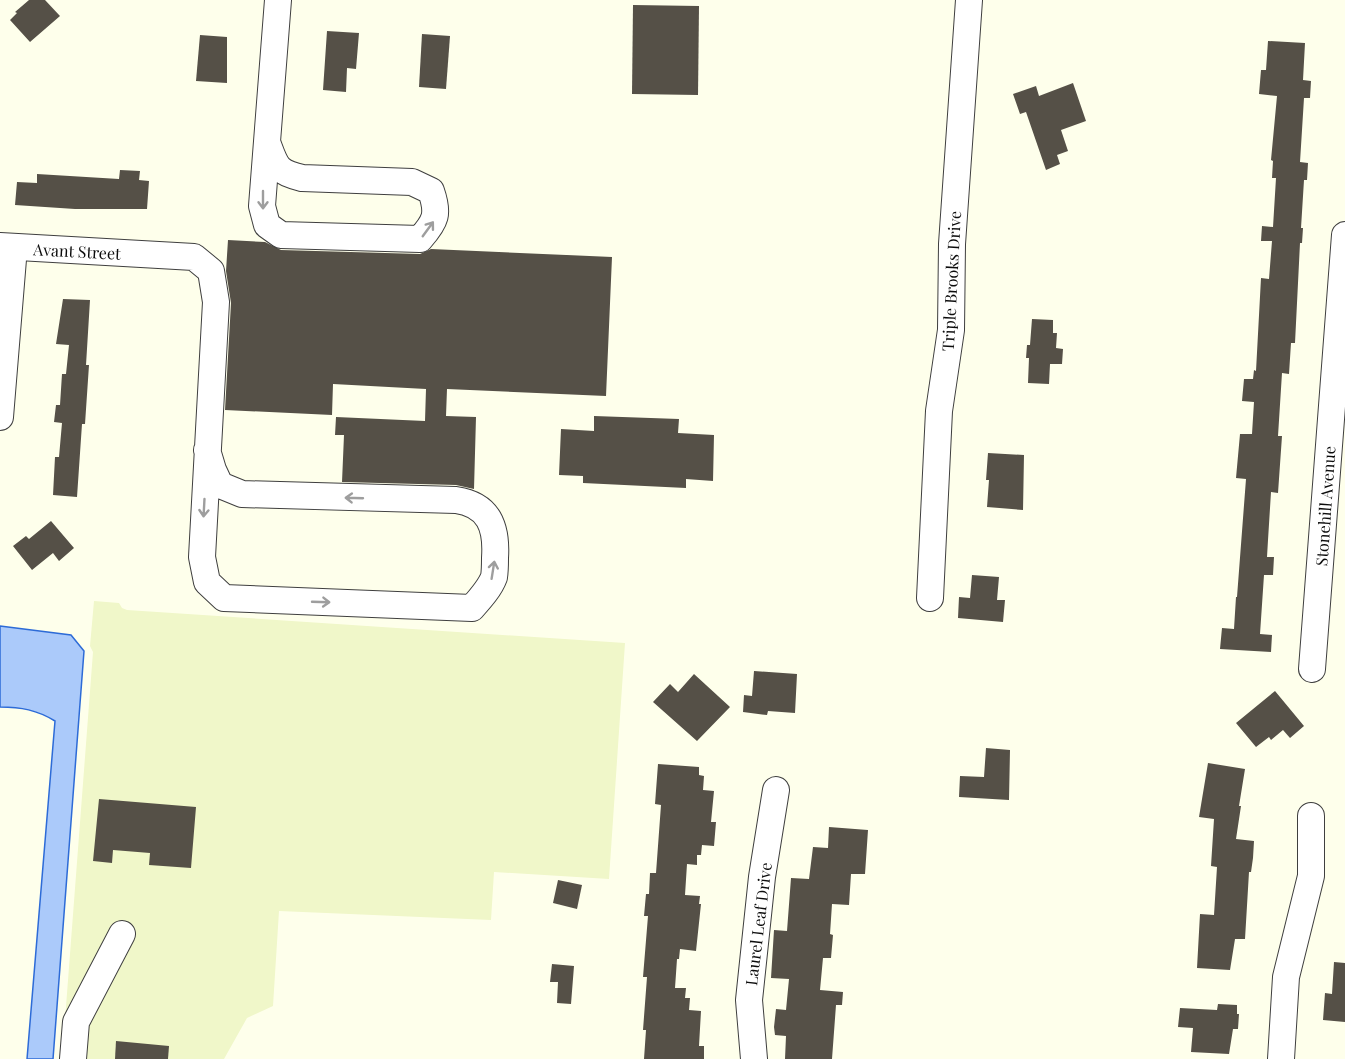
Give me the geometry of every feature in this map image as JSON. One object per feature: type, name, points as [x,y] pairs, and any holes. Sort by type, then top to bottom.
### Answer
[{"type":"street","points":[[267,142],[277,168],[286,174],[302,178],[412,182],[431,190],[437,206],[434,223],[420,239],[281,235],[267,225],[262,206],[278,0]]},
{"type":"street","name":"Triple Brooks Drive","points":[[930,598],[939,411],[951,330],[952,244],[969,0]]},
{"type":"street","name":"Stonehill Avenue","points":[[1312,669],[1345,235]]},
{"type":"street","points":[[0,417],[7,246]]},
{"type":"street","name":"Avant Street","points":[[7,246],[194,257],[211,271],[216,302],[207,450],[202,557],[207,582],[224,598],[472,608],[494,577],[496,540],[491,519],[477,507],[460,500],[242,495],[220,485],[207,450]]},
{"type":"street","name":"Laurel Leaf Drive","points":[[754,1059],[749,1000],[762,877],[776,790]]},
{"type":"street","points":[[1281,1059],[1286,977],[1311,876],[1311,816]]},
{"type":"street","points":[[73,1059],[76,1022],[122,934]]},
{"type":"green space","points":[[94,601],[119,603],[127,610],[625,643],[609,879],[494,872],[491,920],[279,911],[273,1006],[247,1018],[224,1059],[83,1059],[86,1024],[135,930],[117,922],[66,1021],[62,1059],[93,652],[90,646]]},
{"type":"water","points":[[0,626],[71,635],[84,651],[53,1059],[27,1059],[55,721],[29,710],[0,707]]},
{"type":"building","points":[[29,0],[45,0],[60,16],[30,42],[10,20],[17,13],[15,12]]},
{"type":"building","points":[[633,5],[699,6],[698,95],[632,94]]},
{"type":"building","points":[[327,31],[359,33],[356,69],[347,68],[346,92],[323,90]]},
{"type":"building","points":[[422,34],[450,36],[446,89],[419,87]]},
{"type":"building","points":[[200,35],[227,37],[227,83],[196,81]]},
{"type":"building","points":[[1268,41],[1305,43],[1303,80],[1311,81],[1310,98],[1304,98],[1300,162],[1308,163],[1307,180],[1304,180],[1295,343],[1291,343],[1289,374],[1282,373],[1278,436],[1282,436],[1278,493],[1271,492],[1267,557],[1274,557],[1273,575],[1264,575],[1260,634],[1272,635],[1271,652],[1220,649],[1222,628],[1234,629],[1246,479],[1236,478],[1240,434],[1252,434],[1254,402],[1242,401],[1244,379],[1253,379],[1254,370],[1256,371],[1261,278],[1269,279],[1272,241],[1261,241],[1262,226],[1273,227],[1276,178],[1272,178],[1273,161],[1271,160],[1277,96],[1259,94],[1261,70],[1266,70]]},
{"type":"building","points":[[1073,83],[1086,121],[1061,130],[1068,151],[1057,155],[1060,164],[1046,170],[1026,112],[1020,114],[1013,94],[1036,86],[1039,96]]},
{"type":"building","points":[[120,170],[140,171],[139,180],[149,181],[147,209],[75,209],[15,205],[17,182],[37,183],[37,174],[119,179]]},
{"type":"building","points":[[228,240],[265,242],[281,250],[420,254],[431,249],[612,257],[606,396],[447,389],[446,416],[476,417],[474,489],[456,485],[342,482],[344,435],[335,435],[336,417],[425,421],[426,389],[333,384],[332,415],[225,410],[231,303],[226,271]]},
{"type":"building","points":[[63,299],[90,300],[86,365],[89,365],[77,497],[53,495],[55,457],[59,457],[62,423],[54,422],[56,405],[60,405],[62,374],[66,374],[69,345],[56,344]]},
{"type":"building","points":[[1032,319],[1053,320],[1053,333],[1057,333],[1056,348],[1063,349],[1062,364],[1050,364],[1049,384],[1028,383],[1029,358],[1026,358],[1027,345],[1030,345]]},
{"type":"building","points":[[594,416],[679,419],[678,433],[714,435],[713,481],[686,479],[686,488],[583,483],[583,476],[559,475],[561,429],[594,431]]},
{"type":"building","points":[[988,453],[1024,455],[1023,510],[987,507]]},
{"type":"building","points":[[51,521],[74,548],[59,561],[53,553],[32,570],[13,546],[26,536],[29,539]]},
{"type":"building","points":[[972,575],[999,577],[997,600],[1005,600],[1003,622],[958,618],[959,597],[970,598]]},
{"type":"building","points":[[754,671],[797,674],[795,713],[768,711],[767,715],[743,712],[744,695],[752,696]]},
{"type":"building","points":[[694,674],[730,707],[697,741],[653,702],[670,684],[678,692]]},
{"type":"building","points":[[1275,691],[1304,726],[1290,738],[1283,730],[1271,740],[1269,737],[1256,747],[1236,723]]},
{"type":"building","points":[[986,748],[1010,750],[1009,800],[959,797],[960,776],[984,777]]},
{"type":"building","points":[[1208,763],[1245,769],[1236,839],[1254,841],[1251,872],[1249,872],[1245,939],[1235,939],[1230,970],[1197,968],[1200,914],[1214,915],[1217,867],[1211,866],[1214,819],[1199,817]]},
{"type":"building","points":[[658,764],[699,767],[699,775],[704,776],[703,790],[714,791],[711,822],[716,822],[714,846],[702,845],[701,855],[697,855],[697,865],[687,864],[685,895],[700,896],[699,904],[701,904],[696,951],[680,949],[675,988],[686,988],[685,998],[690,998],[689,1010],[701,1011],[699,1046],[704,1046],[704,1059],[644,1059],[646,1030],[643,1030],[647,977],[643,977],[648,916],[644,916],[646,894],[649,894],[650,873],[656,873],[661,805],[655,804]]},
{"type":"building","points":[[99,799],[196,807],[191,868],[149,865],[150,853],[113,850],[112,863],[93,861]]},
{"type":"building","points":[[829,827],[868,830],[865,874],[851,874],[849,905],[832,904],[831,958],[823,958],[820,990],[843,992],[842,1005],[836,1005],[832,1059],[785,1059],[786,1036],[775,1035],[774,1027],[776,1009],[786,1010],[789,979],[771,978],[774,930],[787,931],[791,878],[809,879],[813,847],[828,848]]},
{"type":"building","points":[[558,880],[582,885],[577,909],[553,903]]},
{"type":"building","points":[[1334,962],[1345,963],[1345,1022],[1323,1020],[1325,993],[1332,994]]},
{"type":"building","points":[[552,964],[574,966],[571,1004],[557,1003],[558,982],[550,982]]},
{"type":"building","points":[[1218,1004],[1237,1005],[1237,1014],[1239,1014],[1238,1029],[1233,1029],[1229,1054],[1191,1052],[1193,1028],[1178,1027],[1180,1008],[1217,1010]]},
{"type":"building","points":[[116,1041],[169,1046],[168,1059],[115,1059]]}]
